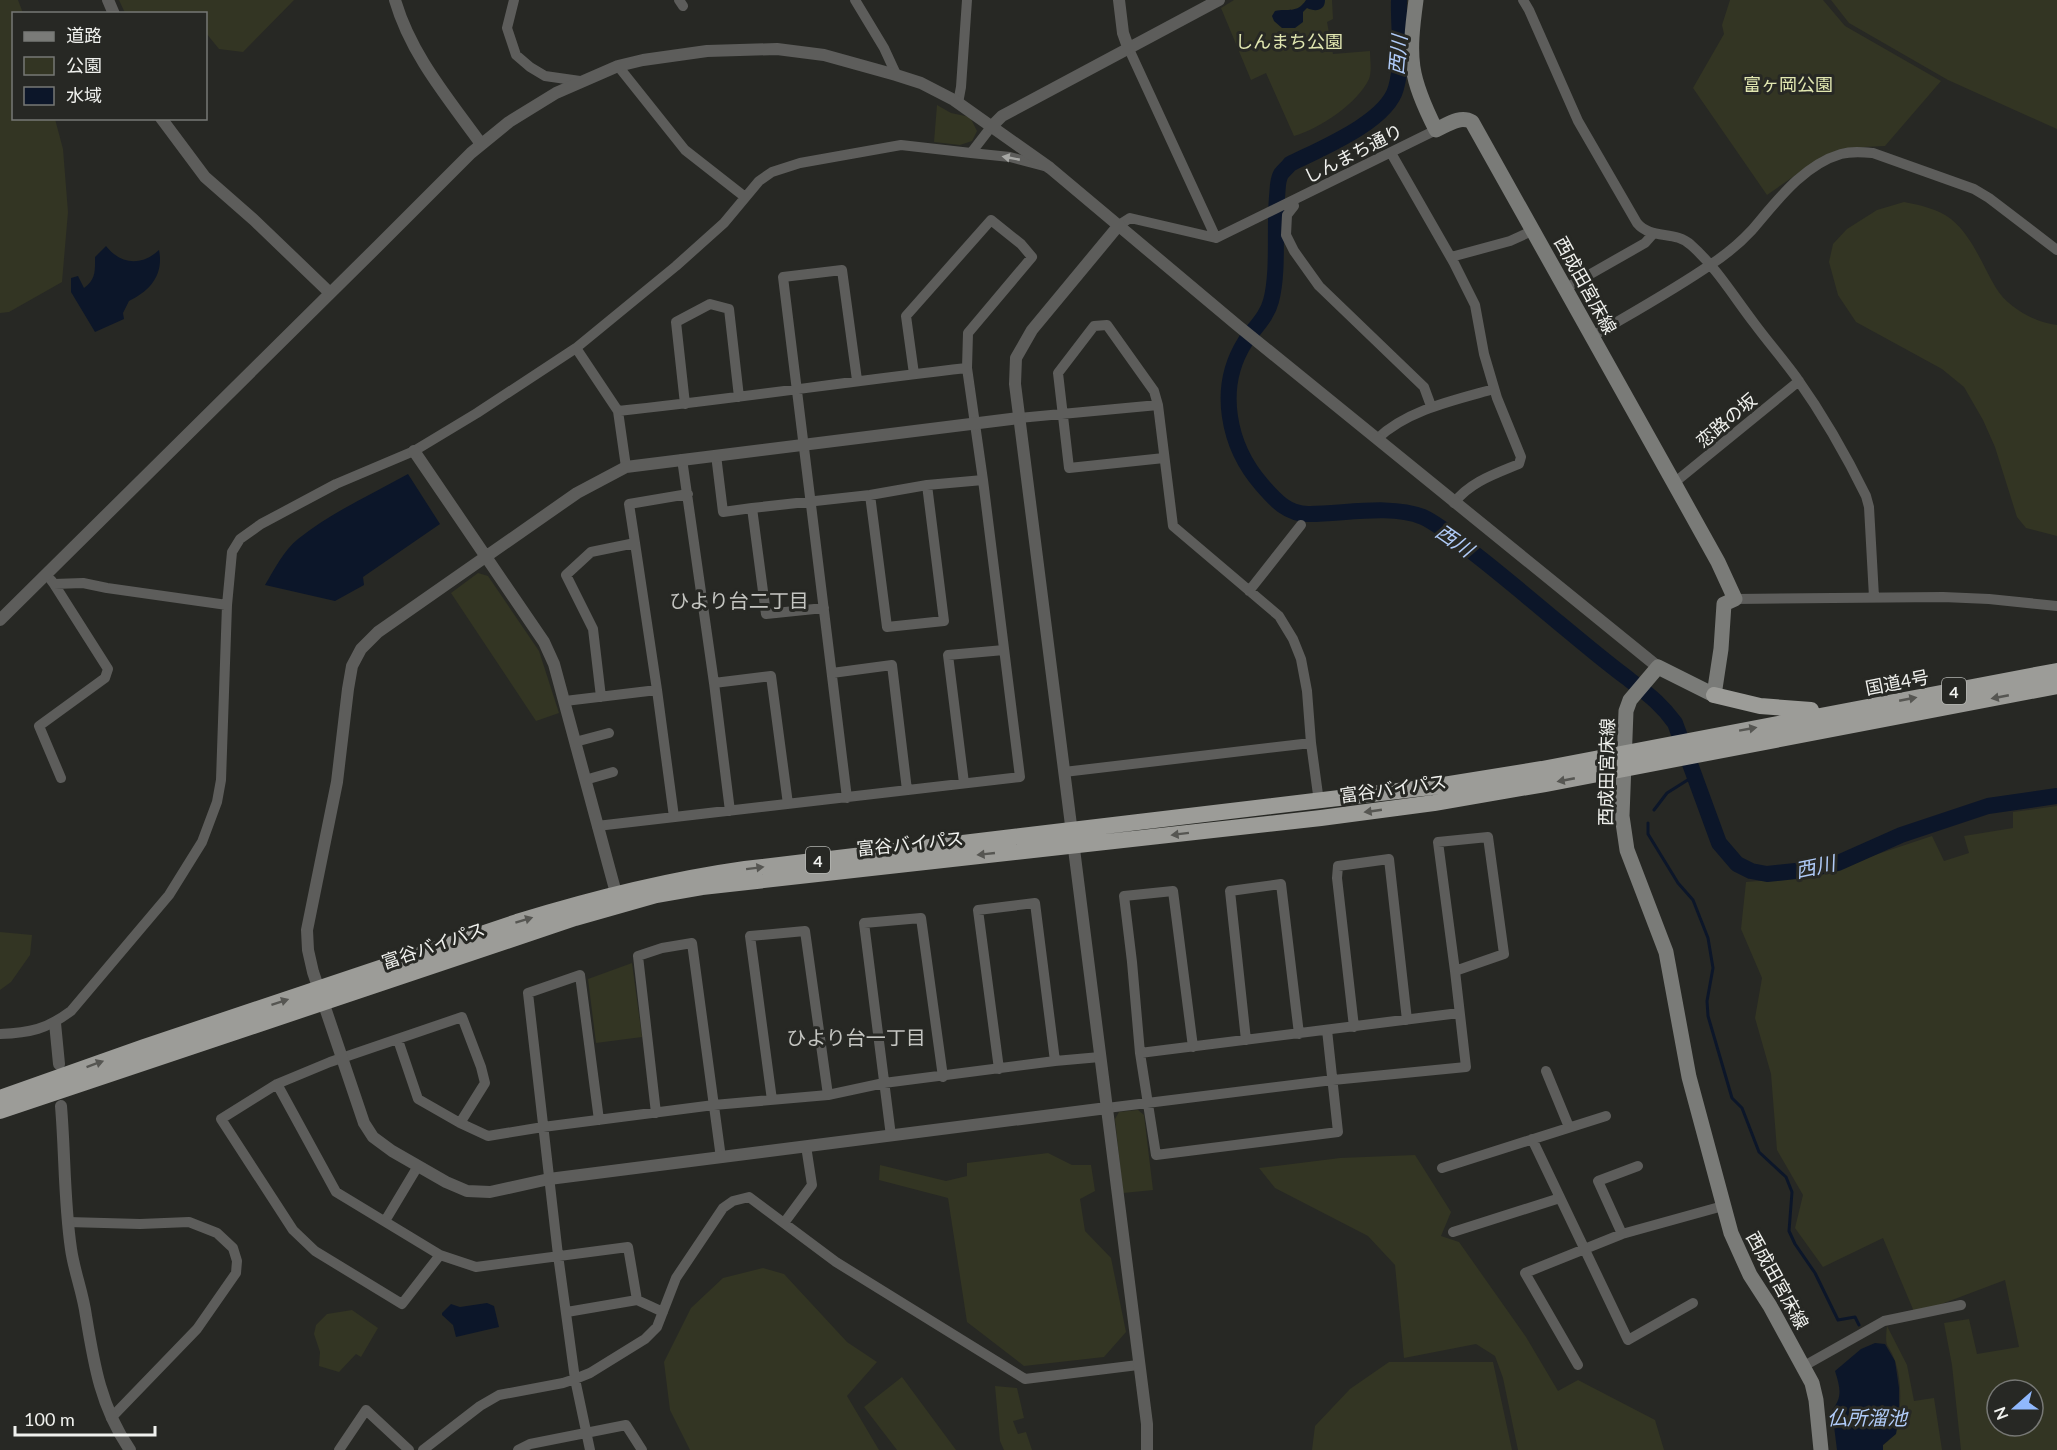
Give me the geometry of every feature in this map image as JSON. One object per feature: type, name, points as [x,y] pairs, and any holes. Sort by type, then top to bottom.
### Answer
[{"type":"highway","name":"国道4号","points":[[1851,718],[2057,670]]},
{"type":"highway","name":"国道4号","points":[[1851,718],[2057,686]]},
{"type":"highway","points":[[1714,695],[1760,706],[1851,718]]},
{"type":"highway","name":"富谷バイパス","points":[[0,1111],[322,996],[517,922],[616,893],[689,877],[745,869],[1073,838],[1321,818],[1434,803],[1666,752],[1699,754],[1851,718]]},
{"type":"highway","name":"富谷バイパス","points":[[1666,752],[1690,739],[1851,718]]},
{"type":"highway","name":"富谷バイパス","points":[[0,1098],[144,1047],[656,895],[1623,761]]},
{"type":"main road","points":[[1416,0],[1410,58],[1413,78],[1420,99],[1436,130]]},
{"type":"main road","name":"西成田宮床線","points":[[1436,130],[1460,119],[1472,122],[1718,562],[1735,599]]},
{"type":"main road","points":[[1654,671],[1714,695],[1721,649],[1724,604],[1735,599]]},
{"type":"main road","name":"西成田宮床線","points":[[1654,671],[1630,700],[1624,723],[1622,816],[1626,850],[1666,952],[1689,1077],[1731,1233],[1743,1260],[1812,1383],[1821,1450]]},
{"type":"street","points":[[395,0],[414,47],[428,71],[481,144]]},
{"type":"street","points":[[514,0],[507,28],[516,55],[530,68],[545,76],[580,81]]},
{"type":"street","points":[[855,0],[884,48],[896,75]]},
{"type":"street","points":[[958,103],[967,0]]},
{"type":"street","points":[[1119,0],[1123,33],[1128,47],[1216,238]]},
{"type":"street","points":[[971,153],[1002,116],[1219,0]]},
{"type":"street","points":[[1522,0],[1530,10],[1559,80],[1592,146],[1637,224],[1653,234],[1684,239],[1711,265],[1798,381],[1827,424],[1866,496],[1869,507],[1874,597]]},
{"type":"street","points":[[0,620],[50,579],[330,293],[481,144],[530,108],[580,81],[618,66],[643,60],[708,51],[777,49],[824,54],[921,83],[958,103],[1050,168],[1654,671]]},
{"type":"street","points":[[618,66],[685,150],[745,197]]},
{"type":"street","points":[[162,120],[205,177],[254,220],[330,293]]},
{"type":"street","name":"しんまち通り","points":[[1216,238],[1436,130]]},
{"type":"street","points":[[0,1034],[32,1032],[55,1023],[71,1011],[170,895],[202,843],[211,821],[221,780],[227,605],[232,552],[240,539],[261,524],[336,484],[414,451],[576,348],[676,266],[724,222],[759,181],[772,172],[800,163],[901,145],[1010,157],[1050,168]]},
{"type":"street","points":[[1391,153],[1451,257],[1475,305],[1484,354],[1494,389],[1521,457],[1519,464],[1474,484],[1454,503]]},
{"type":"street","points":[[1593,336],[1711,265],[1750,232],[1771,206],[1809,172],[1825,160],[1842,154],[1873,153],[1974,189],[2057,250]]},
{"type":"street","points":[[1289,204],[1294,206],[1287,215],[1286,235],[1294,251],[1319,286],[1424,387],[1431,406]]},
{"type":"street","points":[[1147,1450],[1146,1424],[1019,418],[1015,369],[1020,348],[1032,330],[1119,225],[1130,218],[1216,238]]},
{"type":"street","points":[[597,826],[1020,777],[967,368],[968,333],[1032,257],[1021,244],[991,220],[906,316],[914,374]]},
{"type":"street","points":[[1451,257],[1510,241],[1534,230]]},
{"type":"street","points":[[1566,288],[1645,243],[1653,234]]},
{"type":"street","points":[[847,798],[783,277],[842,270],[857,380]]},
{"type":"street","points":[[685,404],[676,322],[710,304],[729,309],[739,397]]},
{"type":"street","points":[[1164,458],[1069,468],[1058,373],[1094,326],[1107,325],[1154,391],[1158,405],[1173,526],[1279,616],[1293,639],[1301,659],[1307,691],[1319,802]]},
{"type":"street","points":[[576,348],[618,411],[626,467]]},
{"type":"street","points":[[618,411],[967,368]]},
{"type":"street","name":"恋路の坂","points":[[1674,483],[1798,381]]},
{"type":"street","points":[[1377,439],[1384,432],[1431,406],[1494,389]]},
{"type":"street","points":[[1158,405],[975,423],[626,467],[577,493],[378,632],[361,649],[352,666],[337,782],[307,930],[308,950],[363,1123],[373,1137],[392,1151],[446,1182],[467,1191],[490,1192],[549,1179],[806,1146],[1333,1080],[1466,1067],[1438,842],[1488,837],[1504,954],[1455,971]]},
{"type":"street","points":[[414,451],[544,642],[554,664],[565,701],[616,893]]},
{"type":"street","points":[[716,455],[723,512],[810,500],[870,495],[927,485],[983,480]]},
{"type":"street","points":[[682,459],[730,811]]},
{"type":"street","points":[[870,495],[887,627],[944,621],[927,485]]},
{"type":"street","points":[[674,817],[629,504],[687,494]]},
{"type":"street","points":[[752,508],[766,614],[824,608]]},
{"type":"street","points":[[1249,591],[1301,525]]},
{"type":"street","points":[[601,697],[593,629],[566,575],[591,552],[635,543]]},
{"type":"street","points":[[50,579],[227,605]]},
{"type":"street","points":[[50,579],[108,669],[105,678],[39,726],[61,778]]},
{"type":"street","points":[[1735,599],[1874,597],[1989,599],[2057,606]]},
{"type":"street","points":[[964,783],[948,655],[1004,650]]},
{"type":"street","points":[[832,673],[892,665],[907,790]]},
{"type":"street","points":[[714,683],[771,676],[788,804]]},
{"type":"street","points":[[565,701],[657,690]]},
{"type":"street","points":[[575,742],[609,733]]},
{"type":"street","points":[[1064,772],[1311,743]]},
{"type":"street","points":[[585,780],[613,772]]},
{"type":"street","points":[[1354,1027],[1337,878],[1338,866],[1363,861],[1389,859],[1407,1020]]},
{"type":"street","points":[[1246,1040],[1230,891],[1281,884],[1299,1034]]},
{"type":"street","points":[[1193,1047],[1173,891],[1124,896],[1140,1053],[1156,1155],[1338,1132],[1327,1030]]},
{"type":"street","points":[[999,1069],[978,910],[1035,903],[1055,1061]]},
{"type":"street","points":[[891,1136],[864,923],[921,918],[943,1077]]},
{"type":"street","points":[[772,1100],[750,936],[805,932],[828,1095]]},
{"type":"street","points":[[657,1113],[638,956],[662,948],[692,943],[721,1158]]},
{"type":"street","points":[[590,1450],[575,1379],[558,1255],[528,993],[580,975],[599,1120]]},
{"type":"street","points":[[1140,1053],[1459,1014]]},
{"type":"street","points":[[440,1256],[402,1304],[315,1251],[293,1230],[221,1119],[277,1084],[342,1058],[462,1017],[485,1083],[460,1123]]},
{"type":"street","points":[[55,1023],[59,1064]]},
{"type":"street","points":[[398,1040],[418,1099],[488,1136],[543,1126],[714,1105],[828,1095],[884,1083],[1100,1057]]},
{"type":"street","points":[[1546,1071],[1569,1127]]},
{"type":"street","points":[[277,1084],[336,1192],[440,1256],[476,1267],[628,1247],[637,1300]]},
{"type":"street","points":[[61,1106],[71,1249],[86,1314],[91,1353],[111,1418],[130,1450]]},
{"type":"street","points":[[1443,1168],[1606,1116]]},
{"type":"street","points":[[1532,1139],[1628,1340],[1693,1303]]},
{"type":"street","points":[[784,1223],[812,1185],[806,1146]]},
{"type":"street","points":[[385,1221],[418,1166]]},
{"type":"street","points":[[1622,1234],[1598,1181],[1638,1166]]},
{"type":"street","points":[[423,1450],[480,1406],[499,1395],[575,1379],[590,1373],[645,1339],[657,1327],[676,1278],[723,1208],[733,1201],[749,1197],[836,1262],[1025,1379],[1138,1365]]},
{"type":"street","points":[[1453,1232],[1560,1198]]},
{"type":"street","points":[[1578,1365],[1525,1273],[1622,1234],[1723,1206]]},
{"type":"street","points":[[68,1222],[141,1224],[189,1222],[217,1233],[232,1248],[237,1261],[236,1273],[197,1329],[111,1418]]},
{"type":"street","points":[[567,1312],[637,1300],[663,1312]]},
{"type":"street","points":[[1804,1366],[1884,1321],[1961,1305]]},
{"type":"street","points":[[339,1450],[366,1410],[409,1450]]},
{"type":"street","points":[[518,1450],[587,1432],[626,1425],[642,1450]]},
{"type":"green space","points":[[0,0],[18,0],[23,12],[12,12],[12,120],[55,120],[63,149],[68,212],[62,282],[9,312],[0,313]]},
{"type":"green space","points":[[119,0],[294,0],[243,52],[219,49],[207,34],[207,12],[125,12]]},
{"type":"green space","name":"しんまち公園","points":[[1234,0],[1332,0],[1333,19],[1327,22],[1333,54],[1370,51],[1370,76],[1364,88],[1337,114],[1315,128],[1294,136],[1266,73],[1251,80],[1221,8]]},
{"type":"green space","name":"富ヶ岡公園","points":[[1730,0],[1823,0],[1845,26],[1941,81],[1885,146],[1864,147],[1823,156],[1767,195],[1693,88],[1724,34],[1722,25]]},
{"type":"green space","points":[[1831,0],[2057,0],[2057,129],[1948,80],[1849,23]]},
{"type":"green space","points":[[937,105],[951,113],[970,117],[977,131],[972,141],[960,145],[934,142]]},
{"type":"green space","points":[[1904,202],[1935,210],[1951,219],[1965,234],[1996,288],[2008,302],[2032,318],[2057,325],[2057,536],[2026,528],[2017,517],[1995,447],[1964,387],[1942,369],[1856,322],[1838,295],[1829,262],[1833,244],[1847,229],[1877,210]]},
{"type":"green space","points":[[478,573],[488,576],[539,651],[559,713],[536,721],[451,593]]},
{"type":"green space","points":[[2057,806],[2057,1450],[1961,1450],[1952,1365],[1944,1323],[1969,1319],[1977,1354],[2019,1347],[2005,1280],[1915,1314],[1883,1238],[1823,1267],[1795,1228],[1803,1195],[1777,1150],[1771,1074],[1755,1018],[1762,978],[1741,929],[1746,882],[1809,877],[1932,836],[1944,861],[1969,853],[1964,836],[2013,828],[2013,812]]},
{"type":"green space","points":[[0,932],[32,935],[30,955],[11,982],[0,990]]},
{"type":"green space","points":[[632,963],[642,1037],[596,1043],[588,979]]},
{"type":"green space","points":[[1138,1110],[1144,1115],[1153,1190],[1123,1193],[1115,1119],[1119,1112]]},
{"type":"green space","points":[[1048,1153],[1072,1165],[1091,1165],[1095,1191],[1080,1199],[1085,1231],[1111,1258],[1126,1332],[1104,1357],[1024,1366],[967,1322],[948,1198],[879,1180],[880,1165],[946,1181],[967,1176],[967,1163]]},
{"type":"green space","points":[[1415,1155],[1451,1212],[1441,1236],[1459,1242],[1526,1337],[1558,1391],[1578,1380],[1655,1420],[1664,1450],[1518,1450],[1503,1378],[1495,1356],[1476,1344],[1404,1358],[1395,1265],[1368,1236],[1275,1188],[1259,1168],[1340,1158]]},
{"type":"green space","points":[[763,1268],[784,1274],[847,1342],[877,1362],[847,1396],[879,1450],[690,1450],[670,1410],[664,1362],[691,1308],[723,1278]]},
{"type":"green space","points":[[352,1310],[378,1328],[361,1357],[356,1354],[339,1372],[319,1366],[320,1352],[314,1334],[316,1325],[327,1314]]},
{"type":"green space","points":[[1887,1326],[1907,1365],[1914,1401],[1934,1398],[1942,1450],[1883,1450],[1883,1445],[1890,1439],[1895,1429],[1900,1406],[1898,1370],[1887,1343]]},
{"type":"green space","points":[[1389,1362],[1493,1362],[1512,1450],[1312,1450],[1315,1426],[1350,1389]]},
{"type":"green space","points":[[902,1377],[956,1450],[897,1450],[864,1407]]},
{"type":"green space","points":[[995,1386],[1017,1388],[1024,1418],[1013,1421],[1018,1434],[1026,1432],[1032,1450],[1004,1450],[1000,1441]]},
{"type":"water","points":[[1306,0],[1325,0],[1325,4],[1319,10],[1307,8],[1303,12],[1303,22],[1295,28],[1282,28],[1274,21],[1272,16],[1275,11],[1296,9]]},
{"type":"water","points":[[106,246],[118,257],[132,261],[146,259],[159,250],[159,267],[149,287],[129,301],[123,313],[124,319],[95,332],[71,292],[71,278],[78,276],[84,288],[88,285],[94,274],[95,257]]},
{"type":"water","points":[[408,474],[440,524],[363,577],[364,585],[335,601],[265,585],[284,554],[298,539],[337,512]]},
{"type":"water","points":[[487,1303],[494,1306],[499,1327],[456,1337],[453,1325],[442,1315],[451,1304],[460,1307]]},
{"type":"water","name":"仏所溜池","points":[[1875,1343],[1885,1344],[1895,1361],[1899,1388],[1899,1418],[1896,1434],[1883,1445],[1883,1450],[1837,1450],[1832,1410],[1838,1401],[1840,1392],[1835,1371],[1861,1349]]},
{"type":"waterway","name":"西川","points":[[1399,0],[1400,66],[1396,88],[1390,100],[1380,112],[1351,133],[1290,164],[1279,179],[1276,209],[1276,263],[1271,301],[1267,312],[1245,342],[1236,360],[1229,397],[1234,435],[1250,470],[1262,485],[1277,501],[1302,514],[1382,510],[1410,513],[1429,520],[1454,537],[1663,709],[1675,723],[1719,843],[1737,864],[1751,871],[1767,874],[1805,870],[1838,863],[1901,835],[1988,806],[2057,796]]},
{"type":"waterway","points":[[1654,810],[1667,793],[1694,776]]},
{"type":"waterway","points":[[1648,823],[1648,834],[1678,883],[1693,900],[1708,938],[1713,968],[1707,1001],[1708,1016],[1732,1098],[1742,1108],[1759,1152],[1786,1177],[1792,1192],[1789,1231],[1795,1244],[1815,1273],[1838,1320],[1855,1317],[1859,1325]]},
{"type":"district","name":"ひより台二丁目","points":[[739,600]]},
{"type":"district","name":"ひより台一丁目","points":[[856,1037]]}]
